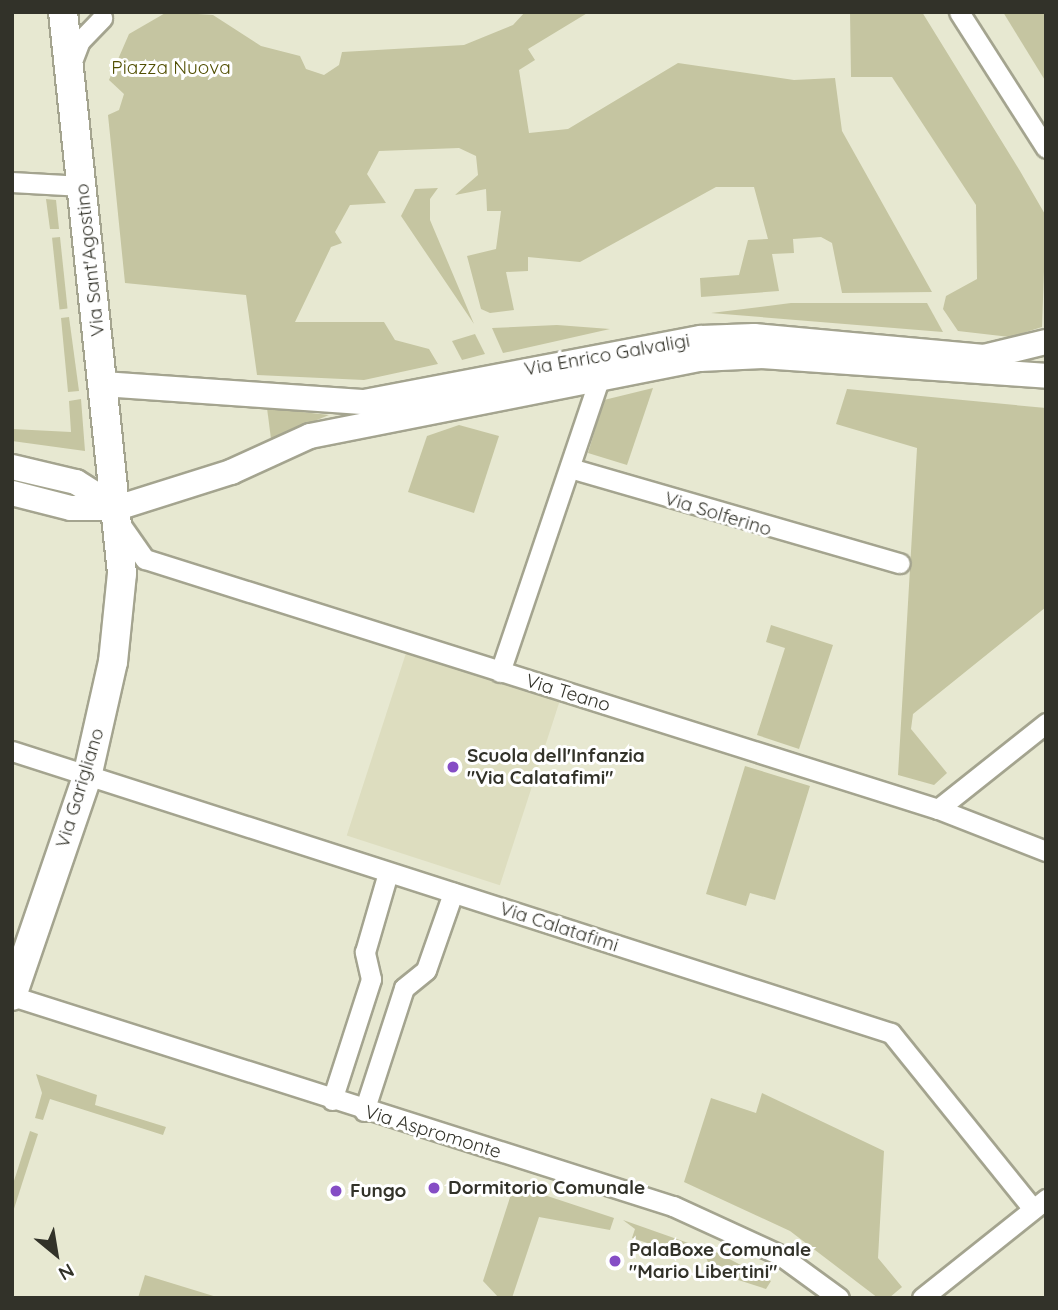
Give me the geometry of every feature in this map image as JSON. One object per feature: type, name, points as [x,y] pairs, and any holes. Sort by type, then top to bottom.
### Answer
[{"type":"main road","name":"Via Sant'Agostino","points":[[65,12],[117,508]]},
{"type":"main road","name":"Via Garigliano","points":[[12,996],[86,777],[134,566],[117,508]]},
{"type":"street","points":[[65,12],[81,21],[106,15]]},
{"type":"street","points":[[959,12],[1046,148]]},
{"type":"street","points":[[70,68],[80,41],[106,15]]},
{"type":"street","points":[[12,183],[82,186]]},
{"type":"street","name":"Via Enrico Galvaligi","points":[[104,384],[337,402],[394,398],[701,338],[754,336],[984,357],[1046,342]]},
{"type":"street","name":"Via Enrico Galvaligi","points":[[12,493],[71,508],[117,508],[339,429],[600,376],[731,356],[1046,376]]},
{"type":"street","points":[[500,672],[600,376]]},
{"type":"street","points":[[565,383],[584,417]]},
{"type":"street","points":[[337,402],[339,429]]},
{"type":"street","points":[[12,467],[76,482],[117,508]]},
{"type":"street","name":"Via Solferino","points":[[570,468],[900,564]]},
{"type":"street","name":"Via Teano","points":[[134,566],[500,672],[938,809],[1046,850]]},
{"type":"street","points":[[938,809],[1046,723]]},
{"type":"street","name":"Via Calatafimi","points":[[12,751],[891,1034],[1039,1204]]},
{"type":"street","points":[[332,1100],[370,979],[365,952],[388,873]]},
{"type":"street","points":[[364,1111],[404,988],[426,970],[453,893]]},
{"type":"street","name":"Via Aspromonte","points":[[12,996],[715,1222],[780,1255],[839,1298]]},
{"type":"street","points":[[922,1298],[1039,1204]]},
{"type":"shaded area","name":"Scuola dell'Infanzia \"Via Calatafimi\"","points":[[407,650],[560,700],[500,885],[347,835]]},
{"type":"green space","name":"Piazza Nuova","points":[[167,12],[213,15],[261,46],[300,56],[306,69],[324,75],[339,65],[342,52],[464,45],[513,25],[525,12],[589,12],[528,49],[535,60],[519,70],[529,133],[568,129],[678,63],[794,80],[835,78],[842,131],[932,292],[842,293],[832,243],[821,237],[793,239],[794,253],[772,254],[779,291],[701,297],[700,278],[739,275],[748,240],[768,239],[754,187],[716,187],[580,262],[528,257],[528,271],[506,272],[514,310],[490,313],[481,309],[467,256],[496,249],[501,211],[487,211],[486,189],[455,195],[478,175],[476,156],[459,148],[379,151],[367,174],[386,203],[350,205],[335,232],[342,243],[331,247],[295,322],[384,322],[395,340],[429,349],[438,364],[364,380],[257,375],[246,295],[125,283],[108,115],[119,110],[124,94],[109,80],[129,34]]},
{"type":"green space","points":[[850,12],[922,12],[1020,171],[1046,216],[1042,327],[1010,337],[958,331],[943,309],[946,296],[977,279],[976,205],[892,77],[851,77]]},
{"type":"green space","points":[[1003,12],[1046,12],[1046,82]]},
{"type":"green space","points":[[438,188],[430,199],[430,220],[474,324],[401,216],[415,189]]},
{"type":"green space","points":[[46,199],[56,200],[59,229],[50,229]]},
{"type":"green space","points":[[60,237],[68,309],[60,309],[52,238]]},
{"type":"green space","points":[[791,303],[927,303],[943,332],[711,313]]},
{"type":"green space","points":[[69,317],[79,391],[68,392],[61,318]]},
{"type":"green space","points":[[557,325],[610,329],[503,353],[492,328]]},
{"type":"green space","points":[[475,334],[485,354],[462,360],[452,341]]},
{"type":"green space","points":[[653,388],[627,465],[588,453],[604,400]]},
{"type":"green space","points":[[847,389],[1046,408],[1046,607],[913,714],[911,729],[947,773],[934,785],[898,775],[917,448],[836,424]]},
{"type":"green space","points":[[81,399],[85,451],[12,441],[12,429],[71,432],[69,401]]},
{"type":"green space","points":[[267,408],[329,415],[271,439]]},
{"type":"green space","points":[[459,425],[499,436],[474,513],[408,492],[427,436]]},
{"type":"green space","points":[[771,625],[833,645],[799,749],[757,735],[785,648],[766,642]]},
{"type":"green space","points":[[745,766],[810,786],[775,900],[750,893],[746,906],[706,894]]},
{"type":"green space","points":[[36,1074],[97,1095],[95,1105],[166,1127],[163,1135],[50,1099],[43,1120],[35,1118],[42,1093]]},
{"type":"green space","points":[[762,1093],[884,1151],[878,1258],[902,1287],[889,1298],[878,1298],[790,1231],[684,1182],[711,1098],[756,1113]]},
{"type":"green space","points":[[30,1131],[38,1134],[12,1215],[12,1187]]},
{"type":"green space","points":[[514,1185],[614,1218],[610,1230],[539,1217],[512,1298],[499,1298],[483,1281]]},
{"type":"green space","points":[[623,1220],[691,1244],[687,1256],[632,1238],[635,1229]]},
{"type":"green space","points":[[700,1245],[771,1281],[766,1289],[729,1277],[732,1270],[708,1262]]},
{"type":"green space","points":[[145,1275],[220,1298],[138,1298]]},
{"type":"place","name":"Scuola dell'Infanzia \"Via Calatafimi\"","points":[[453,767]]},
{"type":"place","name":"Dormitorio Comunale","points":[[434,1188]]},
{"type":"place","name":"Fungo","points":[[336,1191]]},
{"type":"place","name":"PalaBoxe Comunale \"Mario Libertini\"","points":[[615,1261]]}]
